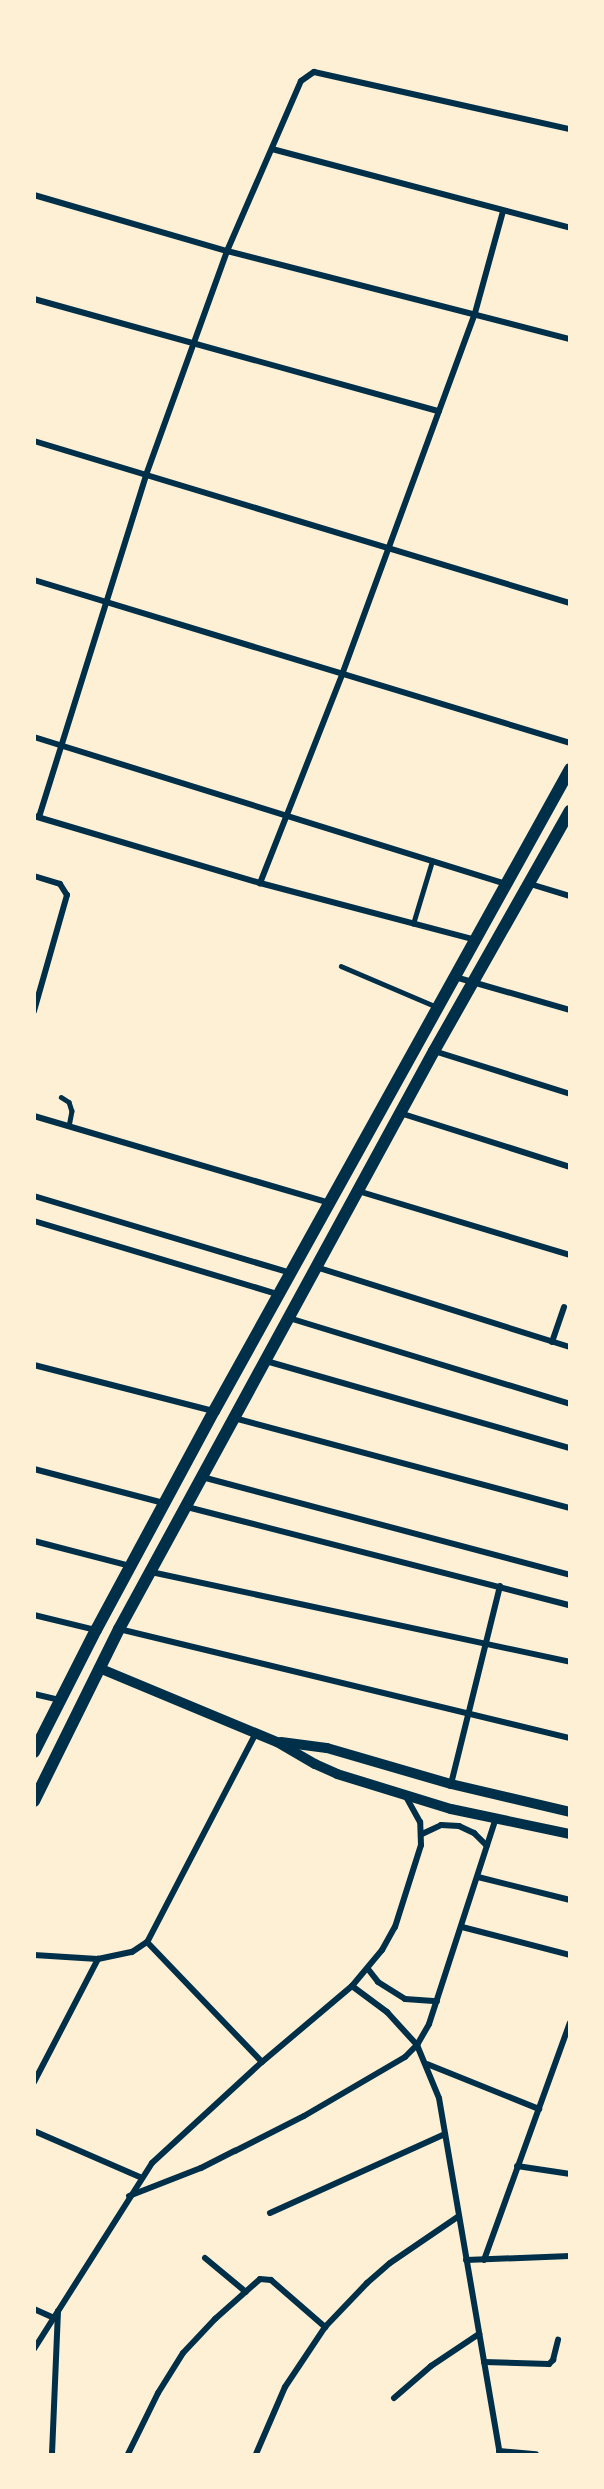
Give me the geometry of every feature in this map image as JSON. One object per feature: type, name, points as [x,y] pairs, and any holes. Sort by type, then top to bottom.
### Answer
[{"type":"main road","points":[[35,1751],[96,1630],[214,1411],[570,769]]},
{"type":"main road","points":[[34,1801],[119,1629],[472,982],[570,811]]},
{"type":"street","points":[[475,940],[260,883],[37,817],[146,475],[227,251],[301,81],[314,72],[570,129]]},
{"type":"street","points":[[272,149],[570,228]]},
{"type":"street","points":[[34,195],[227,251],[570,339]]},
{"type":"street","points":[[260,883],[342,675],[475,313],[503,211]]},
{"type":"street","points":[[34,299],[439,411]]},
{"type":"street","points":[[34,441],[570,603]]},
{"type":"street","points":[[34,580],[342,675],[570,742]]},
{"type":"street","points":[[34,737],[506,884]]},
{"type":"street","points":[[34,876],[63,887],[68,900],[37,994],[34,1011]]},
{"type":"street","points":[[527,883],[570,896]]},
{"type":"street","points":[[454,976],[570,1011]]},
{"type":"street","points":[[434,1051],[570,1094]]},
{"type":"street","points":[[400,1113],[570,1167]]},
{"type":"street","points":[[34,1116],[329,1203]]},
{"type":"street","points":[[358,1191],[570,1255]]},
{"type":"street","points":[[34,1196],[290,1274]]},
{"type":"street","points":[[34,1221],[278,1294]]},
{"type":"street","points":[[316,1267],[570,1347]]},
{"type":"street","points":[[552,1342],[564,1306]]},
{"type":"street","points":[[288,1318],[570,1404]]},
{"type":"street","points":[[265,1361],[570,1448]]},
{"type":"street","points":[[34,1365],[214,1411]]},
{"type":"street","points":[[234,1418],[570,1508]]},
{"type":"street","points":[[34,1469],[165,1503]]},
{"type":"street","points":[[202,1477],[570,1575]]},
{"type":"street","points":[[186,1506],[570,1605]]},
{"type":"street","points":[[34,1541],[131,1566]]},
{"type":"street","points":[[151,1572],[570,1662]]},
{"type":"street","points":[[452,1784],[500,1586]]},
{"type":"street","points":[[34,1615],[96,1630]]},
{"type":"street","points":[[119,1629],[570,1738]]},
{"type":"street","points":[[99,1668],[277,1742],[315,1764],[406,1797],[570,1834]]},
{"type":"street","points":[[34,1694],[61,1700]]},
{"type":"street","points":[[34,1955],[98,1959],[132,1952],[147,1942],[256,1733]]},
{"type":"street","points":[[277,1742],[327,1748],[452,1784],[570,1812]]},
{"type":"street","points":[[34,2349],[140,2177],[164,2149],[368,1970],[395,1927],[418,1857],[422,1834],[420,1822],[406,1797]]},
{"type":"street","points":[[128,2196],[201,2168],[286,2125],[405,2057],[417,2045],[429,2024],[496,1818]]},
{"type":"street","points":[[422,1834],[441,1825],[459,1826],[474,1833],[487,1846]]},
{"type":"street","points":[[478,1877],[570,1900]]},
{"type":"street","points":[[462,1927],[570,1955]]},
{"type":"street","points":[[147,1942],[262,2062]]},
{"type":"street","points":[[34,2082],[98,1959]]},
{"type":"street","points":[[368,1970],[378,1982],[405,1999],[436,2001]]},
{"type":"street","points":[[352,1986],[387,2012],[417,2045],[427,2064],[439,2098],[500,2453],[536,2454]]},
{"type":"street","points":[[484,2260],[570,2023]]},
{"type":"street","points":[[427,2064],[538,2109]]},
{"type":"street","points":[[34,2131],[140,2177]]},
{"type":"street","points":[[270,2213],[445,2134]]},
{"type":"street","points":[[517,2166],[570,2174]]},
{"type":"street","points":[[256,2454],[285,2386],[325,2327],[374,2276],[459,2216]]},
{"type":"street","points":[[466,2260],[570,2256]]},
{"type":"street","points":[[206,2258],[246,2292]]},
{"type":"street","points":[[128,2454],[159,2393],[183,2353],[260,2278],[266,2278],[325,2327]]},
{"type":"street","points":[[34,2309],[54,2318]]},
{"type":"street","points":[[52,2454],[58,2310]]},
{"type":"street","points":[[394,2398],[431,2366],[480,2334]]},
{"type":"street","points":[[484,2362],[549,2364],[553,2360],[558,2340]]},
{"type":"lane","points":[[413,924],[432,861]]},
{"type":"lane","points":[[341,966],[437,1007]]},
{"type":"lane","points":[[61,1097],[69,1102],[72,1111],[69,1126]]}]
